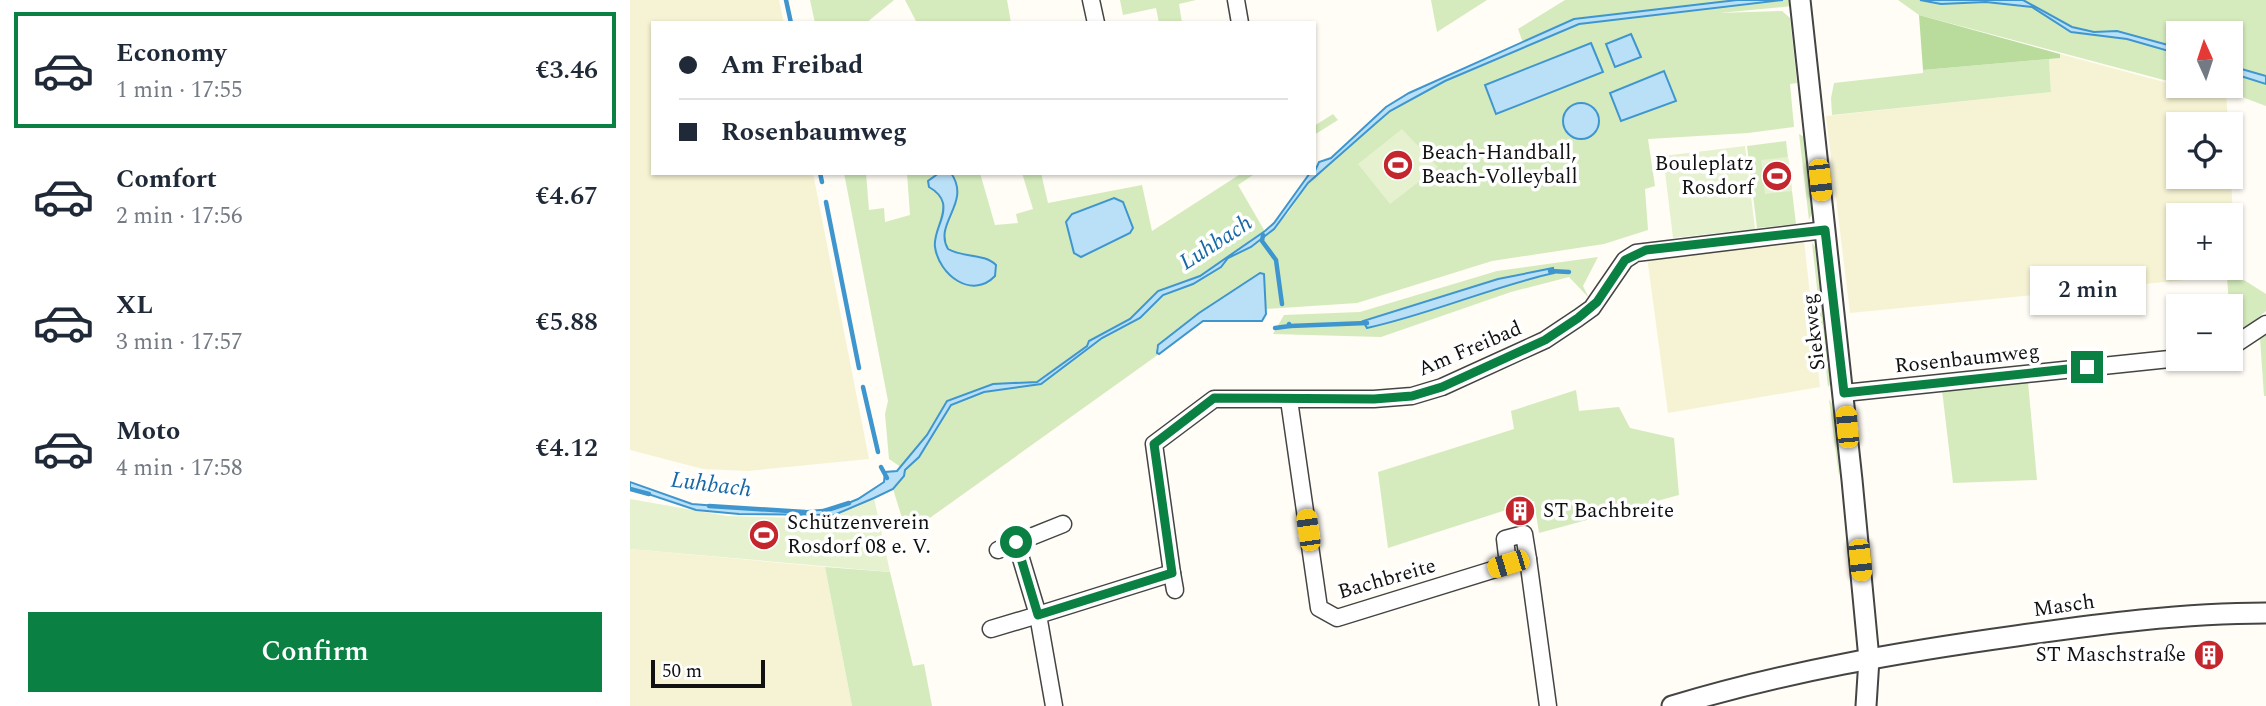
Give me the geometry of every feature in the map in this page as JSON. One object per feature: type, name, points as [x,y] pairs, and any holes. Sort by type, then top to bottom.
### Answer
[{"type":"street","points":[[1091,0],[1096,21]]},
{"type":"street","points":[[1236,0],[1240,21]]},
{"type":"street","name":"Siekweg","points":[[1801,5],[1844,393],[1869,659],[1866,706]]},
{"type":"street","name":"Am Freibad","points":[[1175,590],[1154,444],[1214,398],[1289,400],[1412,396],[1442,387],[1545,340],[1597,302],[1625,260],[1636,253],[1825,230]]},
{"type":"street","points":[[2243,338],[2266,324]]},
{"type":"street","name":"Rosenbaumweg","points":[[1844,393],[2166,359]]},
{"type":"street","name":"Bachbreite","points":[[1289,400],[1319,608],[1337,618],[1528,558]]},
{"type":"street","points":[[998,550],[1063,524]]},
{"type":"street","points":[[1508,564],[1505,539],[1524,534],[1548,706]]},
{"type":"street","points":[[1016,542],[1038,615],[1054,706]]},
{"type":"street","points":[[991,629],[1172,573]]},
{"type":"street","name":"Masch","points":[[1672,706],[1869,659],[2093,625],[2266,612]]},
{"type":"shaded area","points":[[630,0],[779,0],[784,21],[651,21],[651,175],[813,175],[869,459],[748,471],[703,469],[630,450]]},
{"type":"shaded area","points":[[2060,54],[2166,83],[2166,98],[2226,98],[2227,112],[2166,112],[2166,189],[2232,189],[2232,203],[2166,203],[2166,280],[2185,280],[1850,313],[1826,116],[2051,92],[2049,59],[2060,58]]},
{"type":"shaded area","points":[[1804,240],[1820,387],[1668,413],[1647,257]]},
{"type":"shaded area","points":[[630,549],[825,567],[852,706],[630,706]]},
{"type":"green space","points":[[810,0],[894,0],[868,21],[815,21]]},
{"type":"green space","points":[[905,0],[1007,0],[1011,21],[916,21]]},
{"type":"green space","points":[[1120,0],[1196,0],[1179,4],[1182,21],[1159,21],[1156,8],[1123,15]]},
{"type":"green space","points":[[1431,0],[1487,0],[1437,32]]},
{"type":"green space","points":[[1565,0],[1793,0],[1793,6],[1719,13],[1782,11],[1790,18],[1797,83],[1790,84],[1794,127],[1748,133],[1648,139],[1655,186],[1645,189],[1648,230],[1604,244],[1492,261],[1357,303],[1266,309],[1264,275],[1260,273],[1199,313],[1158,345],[1156,348],[1159,354],[913,530],[902,518],[893,489],[904,476],[905,470],[889,459],[885,414],[888,401],[844,175],[866,175],[869,210],[884,208],[885,222],[910,215],[907,175],[981,175],[995,225],[1018,223],[1016,214],[1033,209],[1023,175],[1041,175],[1048,203],[1142,185],[1152,231],[1239,175],[1253,175],[1238,185],[1267,235],[1288,213],[1308,183],[1390,111],[1445,81],[1525,48],[1518,29]]},
{"type":"green space","points":[[1898,0],[2266,0],[2266,106],[2244,98],[2244,21],[2166,21],[2166,81],[1919,15]]},
{"type":"green space","points":[[1919,15],[2060,54],[2060,58],[1923,70]]},
{"type":"green space","points":[[2049,59],[2051,92],[1832,115],[1834,83],[1923,73],[1923,70]]},
{"type":"green space","points":[[1333,114],[1338,120],[1316,134],[1316,125]]},
{"type":"green space","name":"Beach-Handball, Beach-Volleyball","points":[[1402,129],[1438,167],[1390,204],[1358,164]]},
{"type":"green space","points":[[1799,134],[1808,139],[1815,206],[1809,220]]},
{"type":"green space","points":[[1786,141],[1796,224],[1757,228],[1747,146]]},
{"type":"green space","points":[[1745,146],[1755,229],[1673,238],[1663,156]]},
{"type":"green space","name":"Bouleplatz Rosdorf","points":[[1788,157],[1792,191],[1765,194],[1761,160]]},
{"type":"green space","points":[[1812,243],[1819,251],[1833,380],[1828,387]]},
{"type":"green space","points":[[1598,257],[1583,286],[1589,298],[1569,277],[1511,292],[1381,337],[1273,334],[1284,315],[1360,312],[1497,271]]},
{"type":"green space","points":[[2243,279],[2266,294],[2266,311],[2243,330],[2243,294],[2228,294],[2227,280]]},
{"type":"green space","points":[[2266,333],[2266,396],[2264,396],[2260,338]]},
{"type":"green space","points":[[2028,382],[2037,480],[1953,483],[1942,390]]},
{"type":"green space","points":[[1576,390],[1579,411],[1619,407],[1630,428],[1674,438],[1679,495],[1539,533],[1534,501],[1388,548],[1378,472],[1514,429],[1511,411]]},
{"type":"green space","points":[[1829,399],[1837,410],[1839,477]]},
{"type":"green space","name":"Schützenverein Rosdorf 08 e. V.","points":[[874,498],[890,572],[630,549],[630,499],[727,516],[804,518],[829,517]]},
{"type":"green space","points":[[825,567],[890,572],[913,666],[924,664],[932,706],[852,706]]},
{"type":"water","points":[[1737,0],[1783,0],[1579,24],[1445,81],[1390,111],[1308,183],[1274,229],[1251,247],[1228,258],[1221,267],[1193,284],[1163,295],[1140,318],[1102,338],[1041,384],[984,392],[951,405],[919,457],[905,470],[904,476],[893,489],[834,515],[739,514],[696,510],[630,488],[630,482],[692,504],[793,512],[834,509],[858,499],[884,482],[885,472],[897,471],[927,435],[947,401],[993,384],[1037,382],[1087,346],[1089,341],[1130,319],[1158,291],[1200,276],[1265,231],[1274,223],[1309,175],[1316,175],[1319,162],[1331,158],[1386,107],[1409,93],[1574,19]]},
{"type":"water","points":[[1920,0],[2023,0],[2072,27],[2094,32],[2117,31],[2166,44],[2166,50],[2127,39],[2071,32],[2032,7],[1986,2],[1941,4]]},
{"type":"water","points":[[1631,34],[1641,57],[1615,67],[1606,44]]},
{"type":"water","points":[[1591,43],[1603,72],[1496,114],[1485,85]]},
{"type":"water","points":[[2244,70],[2266,76],[2266,84],[2244,77]]},
{"type":"water","points":[[1664,71],[1676,101],[1621,121],[1610,93]]},
{"type":"water","points":[[1581,103],[1593,109],[1599,121],[1593,133],[1581,139],[1569,133],[1563,121],[1569,109]]},
{"type":"water","points":[[936,175],[952,175],[957,194],[945,230],[945,240],[948,249],[986,259],[996,265],[995,276],[986,283],[967,285],[950,275],[943,267],[935,241],[943,214],[943,203],[938,194],[929,187],[928,181]]},
{"type":"water","points":[[1114,198],[1123,202],[1133,228],[1130,233],[1081,257],[1074,253],[1066,222],[1072,214]]},
{"type":"water","points":[[1553,268],[1554,273],[1391,322],[1367,328],[1363,321],[1498,279]]},
{"type":"water","points":[[1260,273],[1264,274],[1266,314],[1262,321],[1203,321],[1157,353],[1158,345],[1199,313]]},
{"type":"waterway","points":[[786,0],[791,21]]},
{"type":"waterway","points":[[820,175],[822,182]]},
{"type":"waterway","points":[[826,202],[859,368]]},
{"type":"waterway","points":[[1263,235],[1262,241],[1276,260],[1282,304]]},
{"type":"waterway","points":[[1550,271],[1569,272]]},
{"type":"waterway","points":[[1289,324],[1367,323]]},
{"type":"waterway","points":[[1275,328],[1290,326]]},
{"type":"waterway","points":[[863,387],[878,452]]},
{"type":"waterway","points":[[881,467],[887,478]]},
{"type":"waterway","name":"Luhbach","points":[[630,489],[649,494]]},
{"type":"waterway","name":"Luhbach","points":[[824,511],[849,503]]},
{"type":"waterway","name":"Luhbach","points":[[709,506],[805,512]]},
{"type":"place","name":"Beach-Handball, Beach-Volleyball","points":[[1398,165]]},
{"type":"place","name":"Bouleplatz Rosdorf","points":[[1777,176]]},
{"type":"place","name":"ST Bachbreite","points":[[1520,511]]},
{"type":"place","name":"Schützenverein Rosdorf 08 e. V.","points":[[764,535]]},
{"type":"place","name":"ST Maschstraße","points":[[2209,655]]},
{"type":"route","points":[[1016,542],[1038,615],[1172,573],[1154,444],[1214,398],[1374,399],[1412,396],[1442,387],[1545,340],[1578,318],[1597,302],[1625,260],[1646,250],[1825,230],[1844,393],[2087,367]]}]
